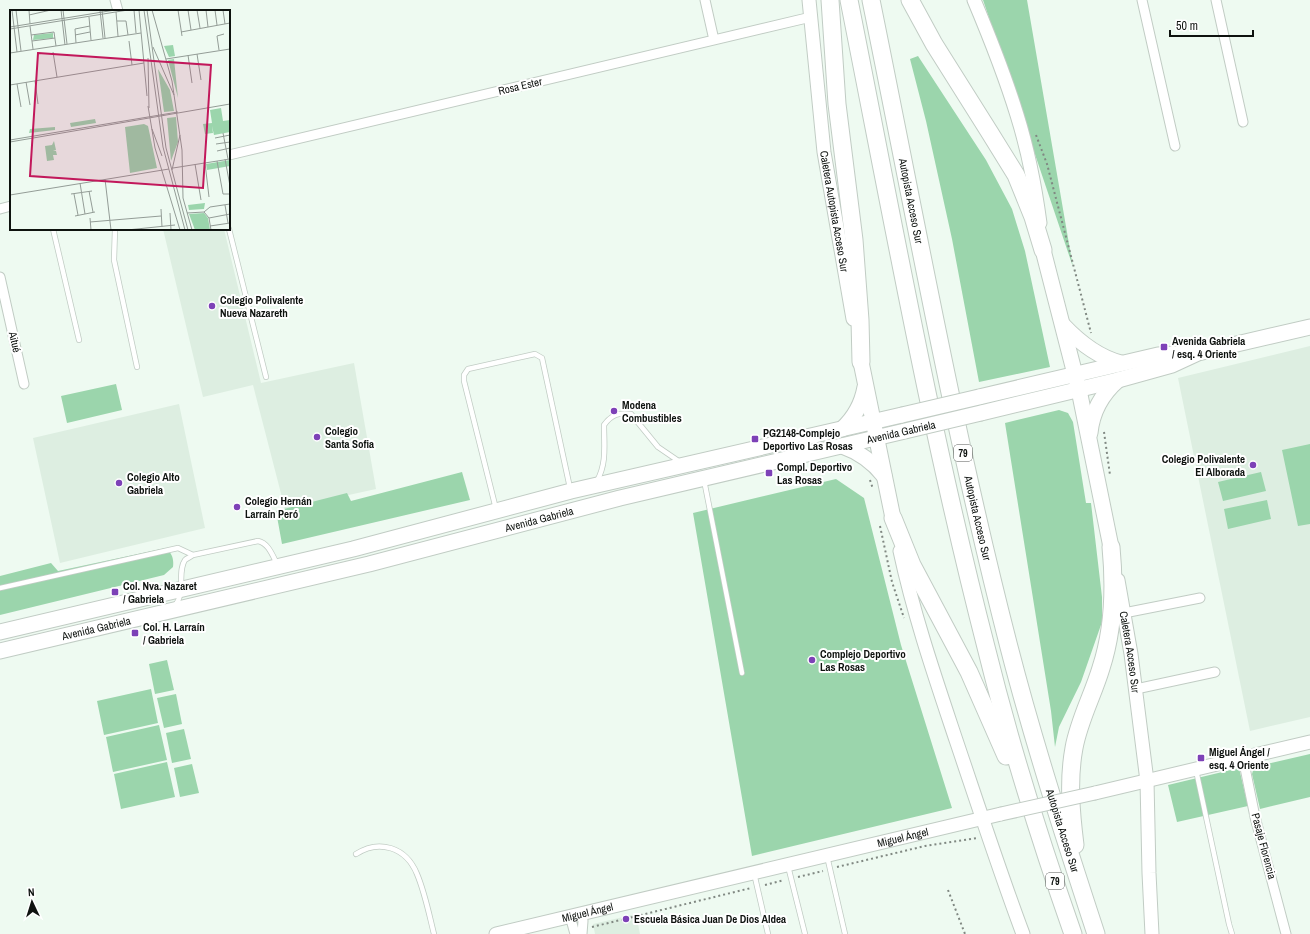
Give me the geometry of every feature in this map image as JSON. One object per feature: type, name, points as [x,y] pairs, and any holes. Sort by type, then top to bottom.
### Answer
[{"type":"highway","points":[[830,0],[838,104],[855,247],[861,362]]},
{"type":"highway","name":"Autopista Acceso Sur","points":[[849,0],[920,360],[969,582],[1002,709],[1038,828],[1073,934]]},
{"type":"highway","name":"Autopista Acceso Sur","points":[[871,0],[946,374],[992,581],[1031,725],[1096,934]]},
{"type":"highway","points":[[910,0],[934,44],[1016,176],[1030,210],[1043,250]]},
{"type":"highway","points":[[893,518],[915,571],[980,695],[1038,828]]},
{"type":"highway","points":[[1085,899],[1073,825],[1071,766],[1078,728],[1101,669],[1109,636],[1113,593],[1111,547]]},
{"type":"main road","name":"Caletera Autopista Acceso Sur","points":[[809,0],[824,152],[873,422]]},
{"type":"main road","points":[[974,0],[997,57],[1017,115],[1032,174],[1043,250],[1075,374]]},
{"type":"main road","points":[[1062,324],[1071,334],[1091,350],[1110,360],[1121,363]]},
{"type":"main road","points":[[1198,353],[1310,327]]},
{"type":"main road","name":"Avenida Gabriela","points":[[0,632],[278,567],[571,491],[685,464],[873,422],[1121,363],[1168,354],[1198,353]]},
{"type":"main road","name":"Avenida Gabriela","points":[[0,651],[383,560],[558,513],[1079,390],[1172,365],[1198,353]]},
{"type":"main road","name":"Caletera Acceso Sur","points":[[1075,374],[1124,613],[1136,689],[1147,781],[1149,880],[1152,934]]},
{"type":"main road","points":[[1089,440],[1092,420],[1097,407],[1104,394],[1118,380]]},
{"type":"main road","points":[[842,429],[851,420],[859,406],[866,385]]},
{"type":"main road","points":[[873,422],[903,565],[920,628],[988,836],[1023,934]]},
{"type":"main road","points":[[842,446],[866,458],[884,477]]},
{"type":"main road","name":"Miguel Ángel","points":[[496,934],[982,818],[1310,742]]},
{"type":"street","points":[[115,0],[118,10]]},
{"type":"street","points":[[705,0],[714,40]]},
{"type":"street","points":[[1142,0],[1176,146]]},
{"type":"street","points":[[1216,0],[1243,122]]},
{"type":"street","name":"Rosa Ester","points":[[230,155],[811,17]]},
{"type":"street","points":[[0,209],[10,206]]},
{"type":"street","name":"Aitué","points":[[0,277],[24,384]]},
{"type":"street","points":[[1124,613],[1200,598]]},
{"type":"street","points":[[1136,689],[1215,672]]},
{"type":"street","name":"Pasaje Florencia","points":[[1243,758],[1255,817],[1286,934]]},
{"type":"street","points":[[576,915],[583,931]]},
{"type":"street","points":[[575,934],[576,915]]},
{"type":"lane","points":[[53,230],[79,340]]},
{"type":"lane","points":[[115,230],[114,260],[137,367]]},
{"type":"lane","points":[[229,230],[266,377]]},
{"type":"lane","points":[[497,511],[464,381],[464,375],[468,369],[535,354],[542,358],[571,491]]},
{"type":"lane","points":[[594,486],[602,471],[604,462],[604,425],[611,417],[620,413],[631,414],[658,447],[685,464]]},
{"type":"lane","points":[[704,478],[742,673]]},
{"type":"lane","points":[[167,612],[178,601],[181,590],[183,564],[193,555],[258,541],[263,542],[266,545],[278,567]]},
{"type":"lane","points":[[0,588],[178,548],[193,555]]},
{"type":"lane","points":[[1196,769],[1232,934]]},
{"type":"lane","points":[[356,854],[369,847],[385,846],[398,851],[408,859],[417,873],[434,934]]},
{"type":"lane","points":[[827,855],[845,934]]},
{"type":"lane","points":[[788,864],[805,934]]},
{"type":"lane","points":[[754,872],[768,934]]},
{"type":"path","points":[[583,931],[924,846],[988,836]]},
{"type":"path","points":[[948,890],[965,934]]},
{"type":"shaded area","points":[[163,230],[224,230],[261,383],[354,363],[376,489],[285,509],[253,385],[203,397]]},
{"type":"shaded area","name":"Colegio Polivalente El Alborada","points":[[1310,346],[1310,717],[1250,731],[1178,378]]},
{"type":"shaded area","name":"Colegio Alto Gabriela","points":[[179,404],[205,528],[60,563],[33,438]]},
{"type":"shaded area","name":"Escuela Básica Juan De Dios Aldea","points":[[636,914],[640,934],[595,934],[593,924]]},
{"type":"green space","points":[[983,0],[1027,0],[1073,267]]},
{"type":"green space","points":[[918,56],[986,160],[1012,209],[1025,251],[1050,367],[979,382],[952,239],[926,121],[910,59]]},
{"type":"green space","points":[[116,384],[122,410],[67,423],[61,396]]},
{"type":"green space","points":[[1059,410],[1068,413],[1073,422],[1086,503],[1091,503],[1102,597],[1102,622],[1081,682],[1059,727],[1055,747],[1051,711],[1005,423]]},
{"type":"green space","points":[[1310,444],[1310,524],[1298,526],[1282,450]]},
{"type":"green space","points":[[462,472],[470,500],[282,544],[276,511],[347,493],[351,501]]},
{"type":"green space","points":[[1261,472],[1266,491],[1223,501],[1218,482]]},
{"type":"green space","name":"Complejo Deportivo Las Rosas","points":[[836,479],[864,498],[901,645],[952,808],[752,856],[693,513]]},
{"type":"green space","points":[[1267,500],[1271,519],[1228,529],[1224,509]]},
{"type":"green space","points":[[166,548],[172,556],[173,567],[164,575],[0,615],[0,576],[51,563],[58,571]]},
{"type":"green space","points":[[167,660],[174,690],[155,694],[149,664]]},
{"type":"green space","points":[[151,689],[158,723],[104,735],[97,701]]},
{"type":"green space","points":[[176,694],[182,724],[164,728],[157,698]]},
{"type":"green space","points":[[159,725],[167,760],[113,772],[106,737]]},
{"type":"green space","points":[[184,729],[191,759],[172,763],[166,733]]},
{"type":"green space","points":[[1310,754],[1310,797],[1260,809],[1252,774],[1254,767]]},
{"type":"green space","points":[[167,762],[175,797],[121,809],[114,774]]},
{"type":"green space","points":[[192,764],[199,793],[180,797],[174,768]]},
{"type":"green space","points":[[1239,768],[1248,806],[1177,822],[1168,785]]},
{"type":"place","name":"Colegio Polivalente Nueva Nazareth","points":[[212,306]]},
{"type":"place","name":"Avenida Gabriela / esq. 4 Oriente","points":[[1164,347]]},
{"type":"place","name":"Modena Combustibles","points":[[614,411]]},
{"type":"place","name":"Colegio Santa Sofia","points":[[317,437]]},
{"type":"place","name":"PG2148-Complejo Deportivo Las Rosas","points":[[755,439]]},
{"type":"place","name":"Colegio Polivalente El Alborada","points":[[1253,465]]},
{"type":"place","name":"Compl. Deportivo Las Rosas","points":[[769,473]]},
{"type":"place","name":"Colegio Alto Gabriela","points":[[119,483]]},
{"type":"place","name":"Colegio Hernán Larraín Peró","points":[[237,507]]},
{"type":"place","name":"Col. Nva. Nazaret / Gabriela","points":[[115,592]]},
{"type":"place","name":"Col. H. Larraín / Gabriela","points":[[135,633]]},
{"type":"place","name":"Complejo Deportivo Las Rosas","points":[[812,660]]},
{"type":"place","name":"Miguel Ángel / esq. 4 Oriente","points":[[1201,758]]},
{"type":"place","name":"Escuela Básica Juan De Dios Aldea","points":[[626,919]]}]
